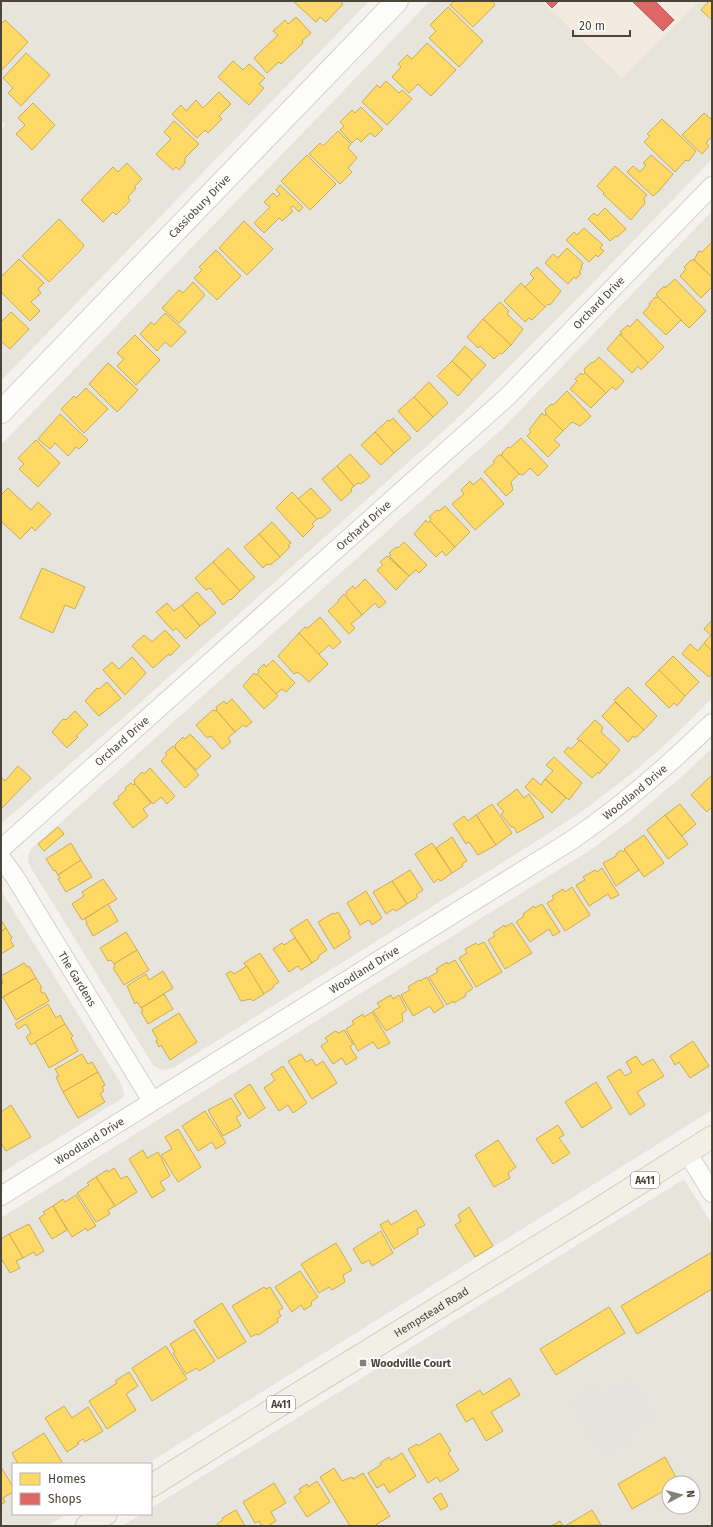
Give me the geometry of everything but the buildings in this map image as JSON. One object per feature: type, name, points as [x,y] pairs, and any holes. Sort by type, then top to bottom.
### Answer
[{"type":"main road","name":"Hempstead Road","points":[[152,1485],[602,1207],[712,1137]]},
{"type":"main road","points":[[87,1526],[104,1515]]},
{"type":"street","name":"Cassiobury Drive","points":[[1,412],[397,1]]},
{"type":"street","name":"Orchard Drive","points":[[1,856],[508,397],[712,186]]},
{"type":"street","name":"Woodland Drive","points":[[1,1196],[590,828],[669,765],[712,723]]},
{"type":"street","name":"The Gardens","points":[[1,856],[152,1101]]},
{"type":"street","points":[[688,1152],[712,1193]]},
{"type":"shaded area","points":[[1,1],[369,1],[1,381],[1,130],[5,125],[1,121]]},
{"type":"shaded area","points":[[430,1],[542,1],[622,78],[699,1],[712,1],[712,159],[587,289],[460,416],[114,726],[1,823],[1,445]]},
{"type":"shaded area","points":[[542,1],[699,1],[622,78]]},
{"type":"shaded area","points":[[712,211],[712,698],[671,739],[635,771],[584,810],[173,1068],[163,1070],[157,1068],[153,1065],[31,868],[28,861],[28,855],[31,849],[503,428]]},
{"type":"shaded area","points":[[712,748],[712,1110],[149,1463],[12,1463],[12,1515],[65,1515],[48,1526],[1,1526],[1,1218],[592,849],[628,822],[678,780]]},
{"type":"shaded area","points":[[1,891],[122,1085],[124,1095],[123,1098],[1,1173]]},
{"type":"shaded area","points":[[684,1179],[712,1224],[712,1526],[122,1526],[140,1515],[152,1515],[152,1507]]},
{"type":"shaded area","points":[[630,1379],[653,1416],[623,1434],[628,1442],[605,1457],[572,1403],[595,1388],[601,1397]]},
{"type":"place","name":"Woodville Court","points":[[363,1363]]}]
